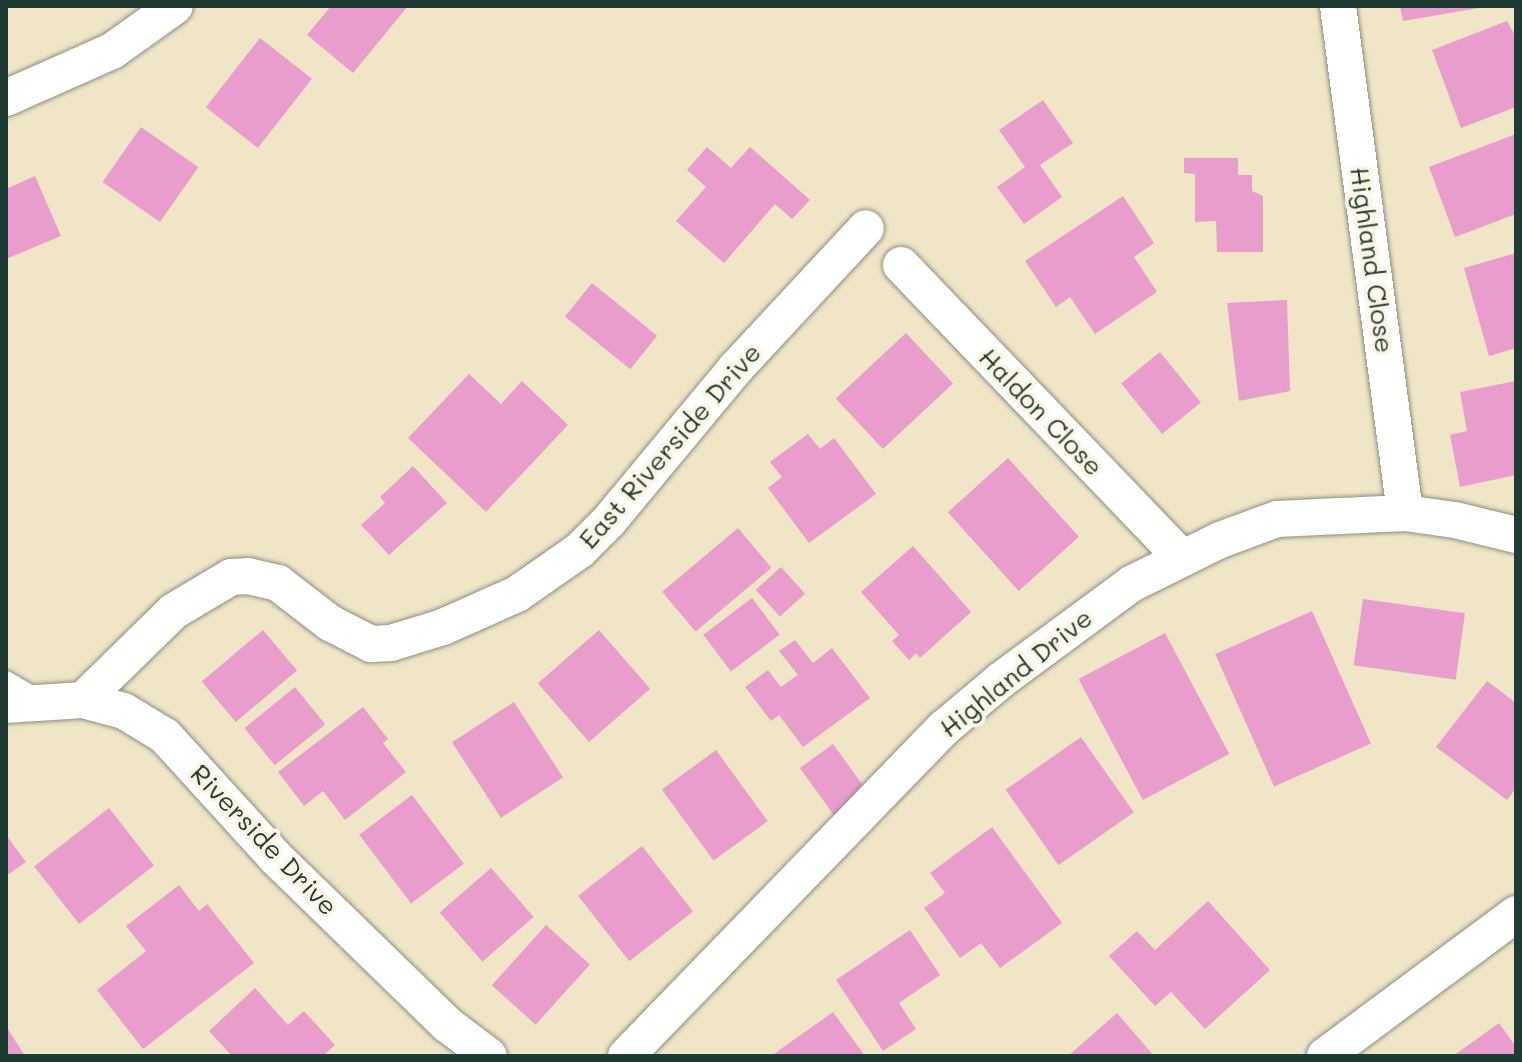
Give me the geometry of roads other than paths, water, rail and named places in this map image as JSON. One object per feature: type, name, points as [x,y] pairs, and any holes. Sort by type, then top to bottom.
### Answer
[{"type":"street","points":[[6,98],[112,51],[175,6]]},
{"type":"street","name":"Highland Close","points":[[1338,6],[1405,513]]},
{"type":"street","name":"East Riverside Drive","points":[[83,700],[174,611],[231,577],[248,576],[278,583],[330,623],[371,644],[391,643],[443,627],[517,594],[580,550],[609,521],[735,369],[866,228]]},
{"type":"street","name":"Haldon Close","points":[[901,265],[1182,558]]},
{"type":"street","name":"Highland Drive","points":[[626,1056],[944,728],[1131,584],[1182,558],[1277,519],[1405,513],[1455,520],[1516,535]]},
{"type":"street","name":"Riverside Drive","points":[[6,705],[83,700],[124,711],[165,736],[275,857],[448,1025],[489,1056]]},
{"type":"street","points":[[1325,1056],[1516,914]]},
{"type":"lane","points":[[6,680],[42,701]]}]
